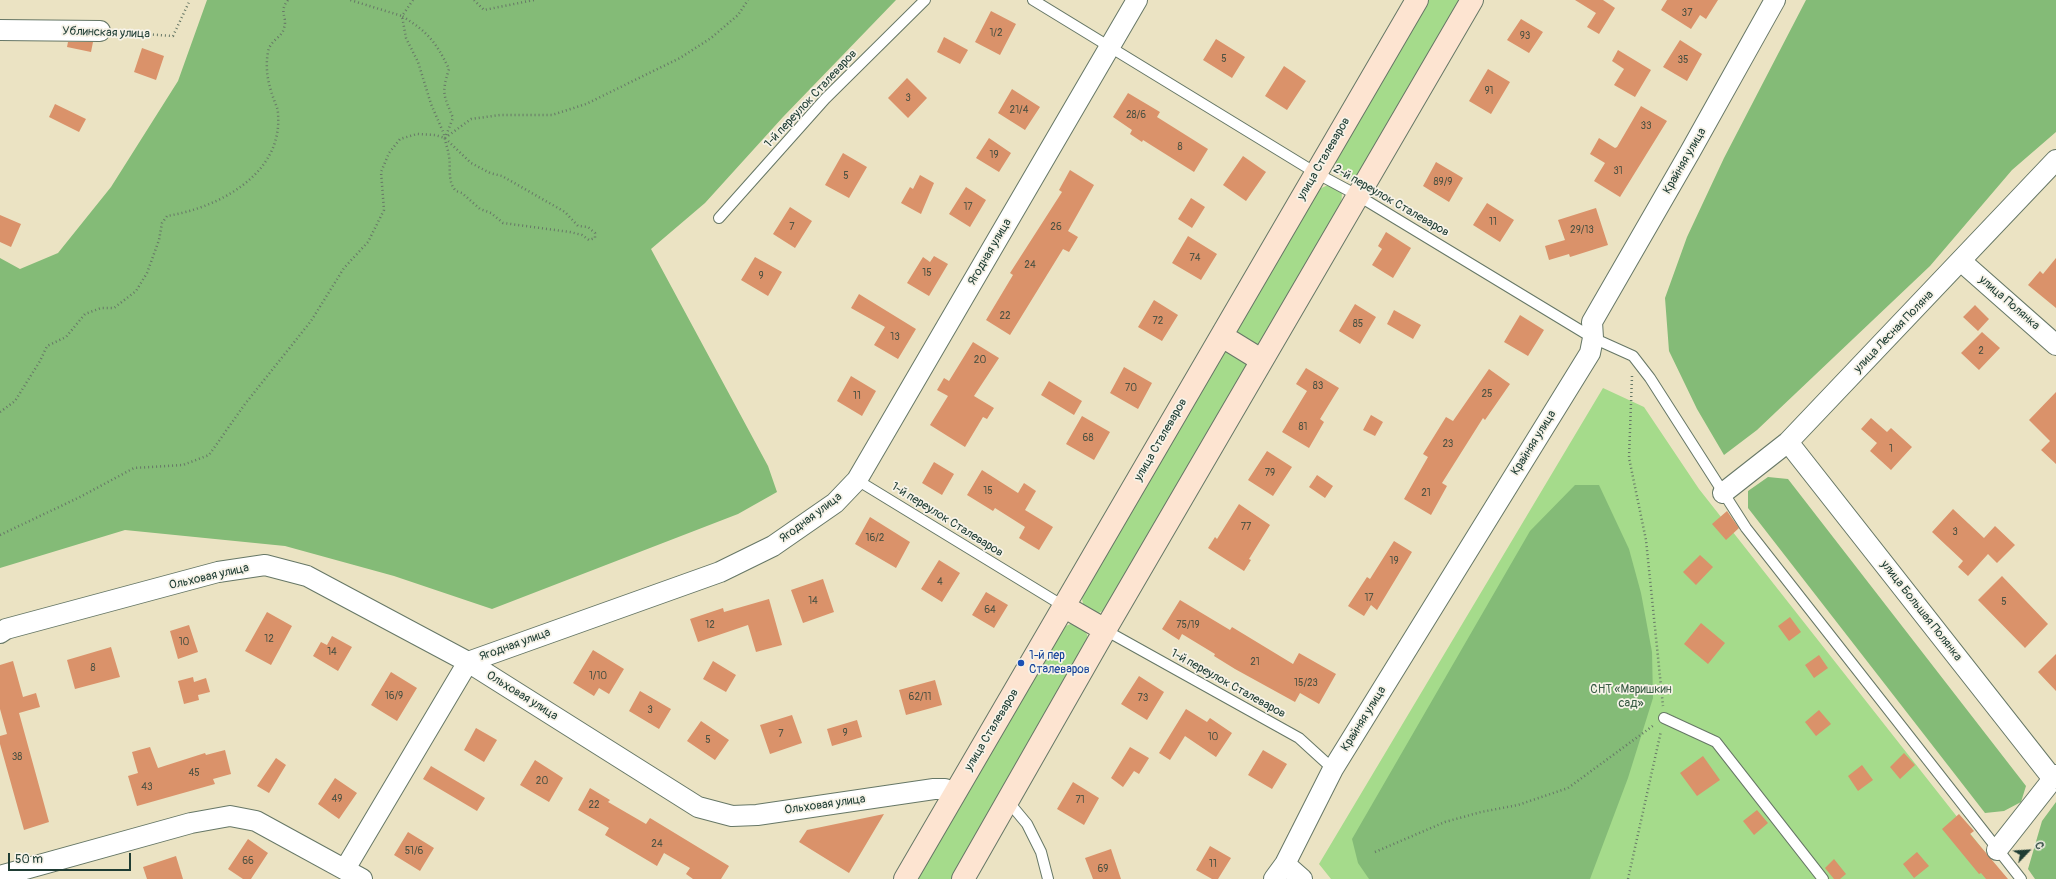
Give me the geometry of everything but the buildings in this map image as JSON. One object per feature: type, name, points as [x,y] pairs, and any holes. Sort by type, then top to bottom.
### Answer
[{"type":"main road","name":"улица Сталеваров","points":[[905,879],[1417,0]]},
{"type":"main road","points":[[963,879],[1006,800],[1472,0]]},
{"type":"main road","points":[[1222,336],[1261,360]]},
{"type":"main road","points":[[1064,607],[1105,630]]},
{"type":"street","name":"Ягодная улица","points":[[354,874],[468,662],[720,572],[773,546],[835,503],[857,480],[1136,0]]},
{"type":"street","name":"Крайняя улица","points":[[1279,872],[1333,769],[1590,353],[1593,338],[1592,322],[1776,0]]},
{"type":"street","name":"Ублинская улица","points":[[0,30],[100,31]]},
{"type":"street","name":"улица Лесная Поляна","points":[[1723,493],[1788,442],[1962,262],[2056,160]]},
{"type":"street","name":"улица Полянка","points":[[1962,262],[2056,345]]},
{"type":"street","name":"улица Большая Полянка","points":[[1788,442],[2055,777],[1997,850]]},
{"type":"street","name":"Ольховая улица","points":[[0,633],[6,629],[218,572],[265,565],[307,576],[468,662],[698,807],[732,816],[757,815],[934,789],[945,789],[955,793]]},
{"type":"street","points":[[0,876],[191,823],[230,816],[256,820],[354,874]]},
{"type":"street","points":[[1279,872],[1302,879]]},
{"type":"lane","name":"1-й переулок Сталеваров","points":[[719,218],[825,99],[925,0]]},
{"type":"lane","name":"2-й переулок Сталеваров","points":[[1034,0],[1316,173],[1358,195],[1593,338],[1632,356]]},
{"type":"lane","points":[[1632,356],[1650,378],[1746,528],[2021,879]]},
{"type":"lane","name":"1-й переулок Сталеваров","points":[[857,480],[1064,607]]},
{"type":"lane","name":"1-й переулок Сталеваров","points":[[1105,630],[1299,738],[1333,769]]},
{"type":"lane","points":[[1664,718],[1716,742],[1823,879]]},
{"type":"lane","points":[[1006,800],[1027,824],[1041,852],[1048,879]]},
{"type":"path","name":"Ублинская улица","points":[[100,31],[173,36],[190,0]]},
{"type":"path","points":[[0,412],[15,401],[40,362],[47,346],[66,337],[85,314],[101,308],[114,308],[136,291],[147,273],[159,240],[162,223],[166,216],[187,213],[233,193],[259,170],[273,151],[279,124],[279,115],[278,108],[269,86],[267,59],[272,41],[282,33],[284,28],[285,22],[282,13],[283,6],[288,0]]},
{"type":"path","points":[[350,0],[402,16],[422,28],[440,49],[449,69],[444,84],[443,96],[453,118],[445,138]]},
{"type":"path","points":[[0,535],[80,497],[134,468],[183,465],[209,455],[245,404],[311,321],[344,268],[368,242],[384,210],[380,172],[389,153],[400,139],[417,134],[435,135],[445,138],[471,163],[502,176],[564,212],[578,226],[588,227],[592,230],[595,233],[595,238],[589,240],[582,235],[570,232],[556,232],[535,227],[518,227],[503,223],[491,213],[480,209],[462,192],[456,191],[453,188],[449,178],[449,155],[445,138],[431,104],[418,62],[406,38],[402,16],[413,0]]},
{"type":"path","points":[[474,0],[484,10],[534,0]]},
{"type":"path","points":[[445,138],[471,119],[500,115],[552,115],[586,104],[680,58],[711,38],[738,15],[748,0]]},
{"type":"path","points":[[1628,879],[1664,718],[1646,540],[1629,458],[1632,356]]},
{"type":"path","points":[[1375,852],[1445,822],[1518,804],[1568,788],[1664,718]]},
{"type":"green space","points":[[207,0],[896,0],[783,117],[705,203],[651,249],[768,466],[777,492],[738,514],[492,609],[394,576],[285,546],[125,530],[0,568],[0,258],[20,269],[58,253],[111,187],[178,81]]},
{"type":"green space","points":[[1426,0],[1464,0],[1362,175],[1349,180],[1338,174],[1334,158]]},
{"type":"green space","points":[[1806,0],[2056,0],[2056,132],[2012,170],[1930,266],[1757,430],[1724,455],[1697,409],[1669,351],[1665,298],[1687,237],[1724,158]]},
{"type":"green space","points":[[1328,185],[1342,192],[1341,210],[1260,347],[1236,337],[1234,329],[1313,192]]},
{"type":"green space","points":[[1231,347],[1250,365],[1108,608],[1097,614],[1084,609],[1081,593],[1222,350]]},
{"type":"green space","name":"СНТ «Маришкин сад»","points":[[1603,388],[1644,407],[1699,489],[2006,879],[1331,879],[1319,864]]},
{"type":"green space","points":[[1768,477],[1788,479],[2026,786],[2021,802],[2004,811],[1985,813],[1748,508],[1748,491]]},
{"type":"green space","points":[[1575,485],[1599,485],[1629,549],[1641,593],[1652,652],[1653,698],[1628,778],[1590,879],[1369,879],[1358,863],[1352,839],[1530,531]]},
{"type":"green space","points":[[1073,623],[1085,631],[1088,644],[952,879],[916,879],[1061,628]]},
{"type":"green space","points":[[2056,802],[2056,879],[2035,879],[2028,869],[2042,821]]},
{"type":"place","name":"1-й пер Сталеваров","points":[[1021,663]]}]
